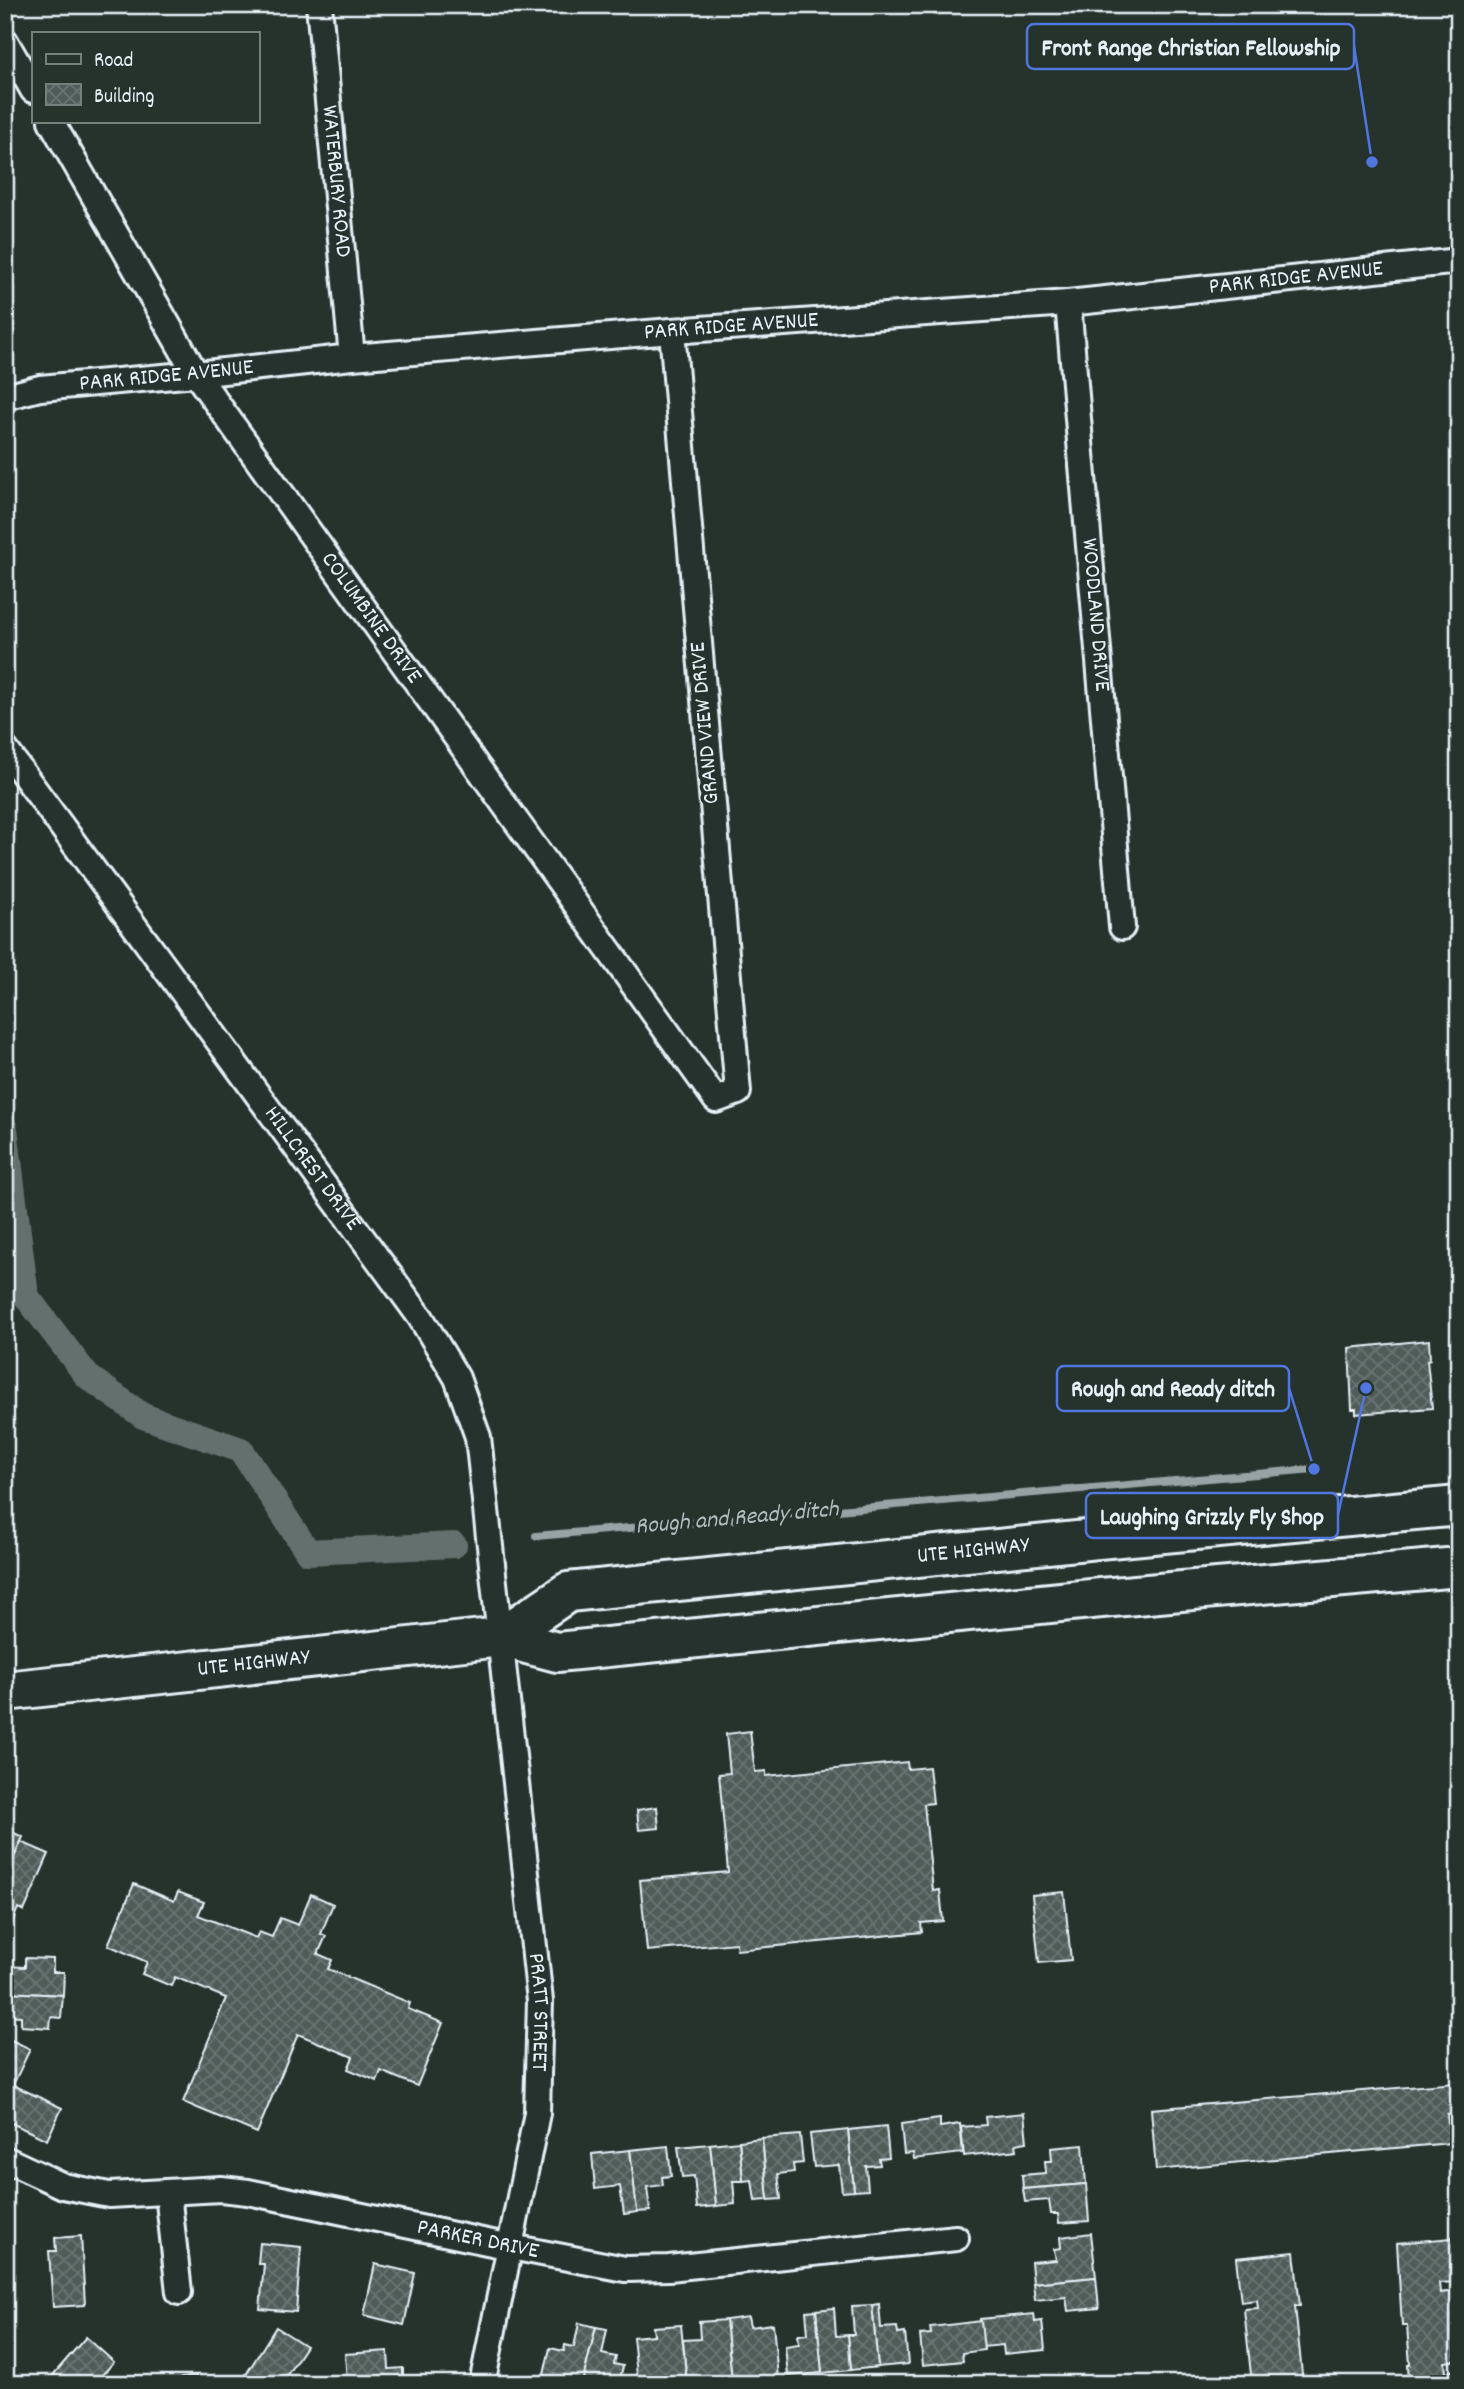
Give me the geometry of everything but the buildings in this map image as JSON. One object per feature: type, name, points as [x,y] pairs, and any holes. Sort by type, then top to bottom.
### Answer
[{"type":"main road","name":"UTE HIGHWAY","points":[[501,1637],[568,1592],[1459,1506]]},
{"type":"main road","name":"UTE HIGHWAY","points":[[5,1691],[501,1637],[557,1652],[1101,1598],[1459,1567]]},
{"type":"street","name":"WATERBURY ROAD","points":[[318,5],[352,357]]},
{"type":"street","points":[[5,41],[32,88]]},
{"type":"street","name":"COLUMBINE DRIVE","points":[[52,122],[196,374],[716,1100]]},
{"type":"street","name":"PARK RIDGE AVENUE","points":[[5,397],[40,388],[352,357],[1068,303],[1459,261]]},
{"type":"street","name":"WOODLAND DRIVE","points":[[1068,303],[1122,927]]},
{"type":"street","name":"GRAND VIEW DRIVE","points":[[672,331],[738,1092],[716,1100]]},
{"type":"street","name":"HILLCREST DRIVE","points":[[5,749],[421,1318],[457,1378],[478,1437],[501,1637]]},
{"type":"street","name":"PRATT STREET","points":[[482,2384],[537,2113],[540,2001],[501,1637]]},
{"type":"street","name":"PARKER DRIVE","points":[[5,2159],[63,2186],[97,2193],[109,2195],[221,2189],[248,2192],[625,2269],[669,2268],[956,2238]]},
{"type":"street","points":[[168,2193],[178,2292]]},
{"type":"waterway","name":"Rough and Ready ditch","points":[[5,1129],[26,1296],[87,1376],[143,1416],[241,1450],[308,1552],[454,1545]]},
{"type":"waterway","name":"Rough and Ready ditch","points":[[536,1536],[1314,1469]]},
{"type":"place","name":"Front Range Christian Fellowship","points":[[1372,162]]},
{"type":"place","name":"Laughing Grizzly Fly Shop","points":[[1366,1388]]},
{"type":"place","name":"Rough and Ready ditch","points":[[1314,1469]]}]
